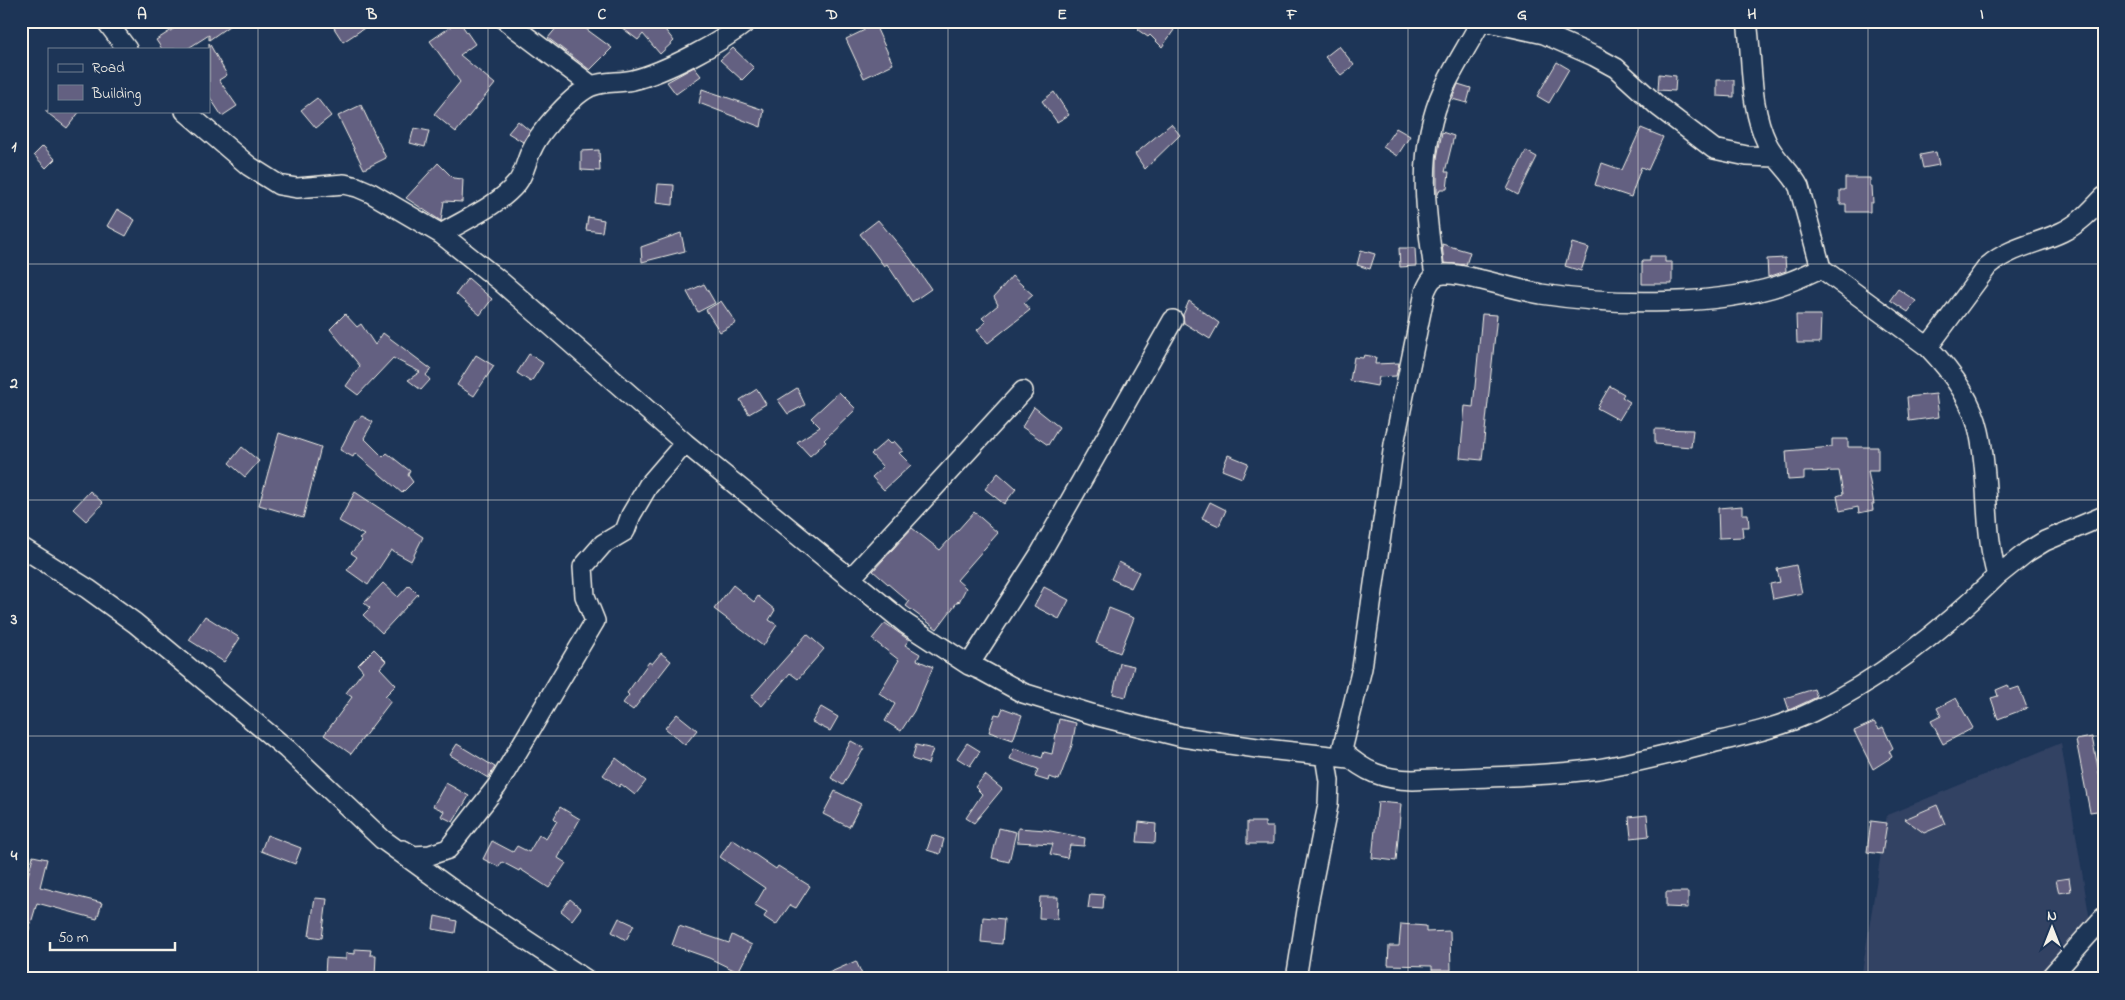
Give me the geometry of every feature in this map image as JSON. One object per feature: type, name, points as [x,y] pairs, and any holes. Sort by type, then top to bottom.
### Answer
[{"type":"street","points":[[106,21],[125,48]]},
{"type":"street","points":[[506,21],[592,86]]},
{"type":"street","points":[[441,234],[495,203],[508,192],[522,176],[537,139],[568,104],[592,86],[634,80],[659,71],[696,54],[748,21]]},
{"type":"street","points":[[1435,276],[1425,200],[1428,138],[1444,88],[1482,21],[1544,34],[1594,56],[1628,78],[1659,107],[1702,142],[1714,149],[1747,156],[1776,157]]},
{"type":"street","points":[[1747,21],[1752,83],[1759,121],[1768,146],[1793,176],[1799,187],[1821,268],[1928,347],[1943,362],[1973,413],[1978,429],[1985,473],[1987,526],[1991,555],[1997,576]]},
{"type":"street","points":[[187,112],[249,166],[279,185],[297,188],[344,184],[357,187],[371,193],[441,234],[494,276],[685,443],[912,628],[969,665],[1023,693],[1107,719],[1182,737],[1349,758]]},
{"type":"street","points":[[1928,347],[1988,266],[2000,256],[2010,251],[2062,232],[2085,217],[2104,197]]},
{"type":"street","points":[[1821,268],[1788,283],[1759,290],[1728,296],[1682,300],[1576,298],[1520,290],[1465,276],[1446,274],[1435,276],[1428,283],[1394,444],[1366,644],[1343,746],[1343,752],[1349,758],[1363,770],[1396,780],[1527,776],[1597,769],[1636,762],[1767,728],[1810,713],[1884,671],[1925,642],[2026,552],[2045,540],[2104,516]]},
{"type":"street","points":[[969,665],[1040,554],[1173,320]]},
{"type":"street","points":[[851,578],[1023,391]]},
{"type":"street","points":[[382,839],[412,856],[430,855],[448,849],[466,827],[497,786],[595,621],[585,596],[583,567],[603,544],[625,531],[631,515],[648,486],[685,443]]},
{"type":"street","points":[[21,547],[88,589],[168,650],[287,749],[382,839],[479,909],[585,979]]},
{"type":"street","points":[[1296,979],[1308,904],[1328,805],[1329,781],[1325,756]]},
{"type":"street","points":[[2050,979],[2104,917]]},
{"type":"shaded area","points":[[2061,743],[2090,921],[2039,979],[1861,979],[1887,815]]},
{"type":"building","points":[[186,21],[236,21],[209,40],[209,35],[189,48],[161,48],[156,40]]},
{"type":"building","points":[[342,21],[375,21],[343,42],[334,28]]},
{"type":"building","points":[[459,21],[475,44],[460,55],[495,84],[456,132],[434,114],[460,82],[430,41]]},
{"type":"building","points":[[562,21],[593,21],[586,29],[612,48],[590,70],[548,38]]},
{"type":"building","points":[[613,21],[658,21],[674,41],[660,54],[643,34],[638,40]]},
{"type":"building","points":[[1136,21],[1164,21],[1174,30],[1162,47],[1150,35],[1148,37],[1138,30],[1141,26]]},
{"type":"building","points":[[875,25],[893,64],[864,78],[846,39]]},
{"type":"building","points":[[209,43],[227,75],[219,80],[237,106],[222,116],[210,98]]},
{"type":"building","points":[[1339,46],[1354,65],[1341,75],[1325,57]]},
{"type":"building","points":[[733,48],[754,68],[742,80],[720,60]]},
{"type":"building","points":[[1557,62],[1569,69],[1549,103],[1537,96]]},
{"type":"building","points":[[694,67],[701,76],[676,94],[667,82]]},
{"type":"building","points":[[1659,74],[1676,76],[1675,91],[1658,90]]},
{"type":"building","points":[[1717,80],[1734,80],[1734,97],[1717,96]]},
{"type":"building","points":[[1458,84],[1471,88],[1467,103],[1452,99]]},
{"type":"building","points":[[702,89],[764,110],[761,127],[699,103]]},
{"type":"building","points":[[1054,92],[1069,115],[1057,122],[1042,101]]},
{"type":"building","points":[[317,98],[331,116],[316,128],[301,110]]},
{"type":"building","points":[[361,105],[386,158],[364,169],[338,116]]},
{"type":"building","points":[[45,111],[79,112],[67,128]]},
{"type":"building","points":[[518,121],[530,131],[523,142],[508,133]]},
{"type":"building","points":[[1171,124],[1180,135],[1145,169],[1135,154]]},
{"type":"building","points":[[414,128],[429,131],[425,147],[410,143]]},
{"type":"building","points":[[1396,128],[1410,136],[1397,156],[1383,147]]},
{"type":"building","points":[[1641,128],[1663,137],[1648,170],[1641,167],[1631,197],[1595,185],[1602,163],[1622,170]]},
{"type":"building","points":[[1442,132],[1454,136],[1445,172],[1449,172],[1447,189],[1440,189],[1437,197],[1437,158]]},
{"type":"building","points":[[43,146],[55,159],[46,168],[34,155]]},
{"type":"building","points":[[599,150],[600,171],[581,170],[581,151]]},
{"type":"building","points":[[1526,151],[1537,157],[1518,195],[1507,189]]},
{"type":"building","points":[[1936,152],[1939,165],[1923,168],[1920,155]]},
{"type":"building","points":[[438,163],[453,178],[463,179],[462,202],[444,201],[441,221],[406,198]]},
{"type":"building","points":[[1845,178],[1870,178],[1873,203],[1870,203],[1870,212],[1846,212],[1846,204],[1840,204],[1840,190],[1845,190]]},
{"type":"building","points":[[658,184],[674,185],[673,205],[656,203]]},
{"type":"building","points":[[117,209],[135,220],[126,236],[107,226]]},
{"type":"building","points":[[588,217],[604,220],[602,232],[586,230]]},
{"type":"building","points":[[878,220],[910,258],[931,289],[912,302],[887,264],[884,266],[860,234]]},
{"type":"building","points":[[681,233],[685,251],[642,262],[641,247]]},
{"type":"building","points":[[1572,243],[1589,248],[1581,271],[1565,266]]},
{"type":"building","points":[[1442,244],[1470,252],[1466,265],[1444,263]]},
{"type":"building","points":[[1399,248],[1415,248],[1416,266],[1400,267]]},
{"type":"building","points":[[1361,250],[1375,254],[1370,269],[1357,265]]},
{"type":"building","points":[[1650,256],[1665,256],[1665,262],[1672,262],[1672,284],[1642,284],[1642,261],[1650,261]]},
{"type":"building","points":[[1785,258],[1786,271],[1768,277],[1767,259]]},
{"type":"building","points":[[1012,276],[1033,295],[1024,303],[1030,310],[988,343],[977,330],[986,322],[982,318],[998,305],[994,297]]},
{"type":"building","points":[[468,278],[492,299],[480,315],[456,294]]},
{"type":"building","points":[[704,284],[715,303],[698,312],[687,292]]},
{"type":"building","points":[[1898,289],[1916,301],[1908,312],[1890,300]]},
{"type":"building","points":[[721,301],[736,323],[720,332],[706,310]]},
{"type":"building","points":[[1189,301],[1219,323],[1210,339],[1184,323],[1183,315]]},
{"type":"building","points":[[345,314],[357,327],[361,324],[375,345],[383,333],[431,369],[426,375],[430,380],[421,390],[408,380],[420,372],[393,358],[358,395],[346,386],[360,366],[330,329]]},
{"type":"building","points":[[1482,314],[1497,315],[1482,460],[1460,458],[1465,406],[1473,407]]},
{"type":"building","points":[[1796,315],[1821,315],[1820,343],[1797,343]]},
{"type":"building","points":[[529,354],[543,363],[531,382],[517,373]]},
{"type":"building","points":[[476,355],[494,366],[474,396],[457,385]]},
{"type":"building","points":[[1364,355],[1376,357],[1375,364],[1399,363],[1396,376],[1379,377],[1377,386],[1350,381],[1354,357],[1363,358]]},
{"type":"building","points":[[1610,386],[1624,394],[1622,397],[1630,402],[1619,420],[1597,408]]},
{"type":"building","points":[[797,388],[805,405],[788,414],[778,400]]},
{"type":"building","points":[[757,389],[766,404],[749,414],[740,400]]},
{"type":"building","points":[[839,392],[856,409],[824,440],[826,442],[810,456],[797,442],[820,427],[811,418]]},
{"type":"building","points":[[1936,394],[1939,417],[1909,421],[1907,397]]},
{"type":"building","points":[[1034,407],[1059,427],[1048,445],[1022,427]]},
{"type":"building","points":[[362,416],[373,422],[364,438],[383,457],[387,453],[410,471],[408,475],[413,482],[402,493],[355,453],[353,457],[340,450],[355,421]]},
{"type":"building","points":[[1655,429],[1693,430],[1691,447],[1655,444]]},
{"type":"building","points":[[279,433],[321,447],[303,518],[259,505]]},
{"type":"building","points":[[1832,439],[1848,439],[1848,447],[1878,447],[1878,471],[1868,471],[1874,504],[1872,504],[1873,510],[1859,513],[1858,507],[1840,511],[1837,496],[1843,494],[1839,471],[1804,472],[1804,479],[1788,480],[1786,451],[1832,447]]},
{"type":"building","points":[[887,440],[891,444],[894,441],[903,451],[899,453],[911,465],[884,490],[872,477],[883,467],[871,454]]},
{"type":"building","points":[[242,447],[259,461],[245,477],[229,463]]},
{"type":"building","points":[[1228,455],[1248,463],[1242,478],[1222,470]]},
{"type":"building","points":[[998,473],[1016,489],[1004,504],[985,489]]},
{"type":"building","points":[[90,491],[103,503],[86,521],[73,509]]},
{"type":"building","points":[[355,492],[423,537],[411,561],[391,550],[368,585],[347,570],[357,557],[351,553],[362,541],[359,539],[364,535],[339,521]]},
{"type":"building","points":[[1210,502],[1226,510],[1219,526],[1202,518]]},
{"type":"building","points":[[1742,506],[1742,514],[1748,514],[1749,527],[1742,527],[1743,537],[1719,538],[1718,508]]},
{"type":"building","points":[[974,512],[998,533],[957,580],[966,588],[959,602],[937,629],[906,606],[909,602],[873,571],[912,528],[940,550]]},
{"type":"building","points":[[1119,562],[1139,572],[1131,588],[1111,579]]},
{"type":"building","points":[[1796,565],[1802,593],[1773,599],[1770,584],[1780,582],[1777,569]]},
{"type":"building","points":[[383,583],[398,597],[409,585],[418,594],[382,633],[363,615],[370,608],[364,603]]},
{"type":"building","points":[[733,585],[754,602],[758,596],[775,610],[769,620],[777,625],[763,646],[714,609]]},
{"type":"building","points":[[1044,587],[1069,600],[1059,619],[1034,606]]},
{"type":"building","points":[[1109,608],[1134,618],[1120,653],[1096,643]]},
{"type":"building","points":[[205,616],[240,638],[224,662],[189,640]]},
{"type":"building","points":[[885,623],[909,640],[905,645],[920,654],[917,660],[933,667],[914,711],[901,731],[885,721],[895,704],[879,693],[899,660],[872,639]]},
{"type":"building","points":[[807,634],[824,649],[798,679],[790,673],[762,706],[751,697]]},
{"type":"building","points":[[374,649],[386,661],[380,668],[396,685],[385,696],[391,701],[351,754],[324,735],[352,697],[346,693],[363,671],[358,665]]},
{"type":"building","points":[[661,653],[671,661],[633,710],[623,703],[629,695],[627,693],[649,662],[652,664]]},
{"type":"building","points":[[1120,663],[1134,666],[1126,697],[1113,694]]},
{"type":"building","points":[[2008,685],[2010,690],[2019,687],[2027,708],[1998,719],[1991,698],[1998,696],[1996,690]]},
{"type":"building","points":[[1814,689],[1817,697],[1789,710],[1785,698]]},
{"type":"building","points":[[1956,698],[1973,728],[1943,744],[1931,721],[1941,716],[1937,708]]},
{"type":"building","points":[[821,707],[838,717],[830,731],[812,722]]},
{"type":"building","points":[[1003,708],[1022,715],[1013,740],[989,732],[995,714],[1000,715]]},
{"type":"building","points":[[677,714],[697,730],[685,745],[665,728]]},
{"type":"building","points":[[1059,719],[1076,723],[1072,745],[1059,780],[1049,777],[1048,781],[1035,777],[1038,769],[1010,759],[1014,748],[1042,758],[1044,752],[1052,754]]},
{"type":"building","points":[[1874,722],[1879,729],[1883,727],[1893,748],[1889,751],[1892,757],[1873,769],[1854,731]]},
{"type":"building","points":[[2092,737],[2104,798],[2104,810],[2090,812],[2076,740]]},
{"type":"building","points":[[851,741],[864,748],[843,785],[831,778]]},
{"type":"building","points":[[967,743],[980,751],[970,766],[957,758]]},
{"type":"building","points":[[457,744],[495,767],[488,778],[450,755]]},
{"type":"building","points":[[916,745],[933,749],[928,764],[912,759]]},
{"type":"building","points":[[616,758],[646,781],[635,795],[621,784],[619,787],[603,775]]},
{"type":"building","points":[[985,775],[1002,789],[974,823],[966,818],[982,794],[975,787]]},
{"type":"building","points":[[446,783],[469,796],[453,822],[441,816],[444,811],[433,806]]},
{"type":"building","points":[[835,791],[861,804],[849,827],[823,814]]},
{"type":"building","points":[[1378,802],[1401,804],[1396,861],[1372,858]]},
{"type":"building","points":[[1937,805],[1945,824],[1924,833],[1905,819]]},
{"type":"building","points":[[560,807],[580,819],[558,858],[566,863],[549,888],[520,869],[519,871],[502,862],[499,867],[483,859],[492,841],[513,852],[517,846],[529,852],[539,835],[546,839],[557,821],[554,818]]},
{"type":"building","points":[[1647,815],[1649,836],[1631,838],[1629,817]]},
{"type":"building","points":[[1871,821],[1887,823],[1882,854],[1867,852]]},
{"type":"building","points":[[1139,822],[1156,824],[1155,843],[1137,842]]},
{"type":"building","points":[[1247,822],[1265,822],[1265,827],[1273,827],[1273,844],[1247,844]]},
{"type":"building","points":[[999,828],[1016,832],[1009,862],[992,858]]},
{"type":"building","points":[[1018,828],[1046,830],[1085,838],[1084,846],[1070,845],[1067,858],[1050,854],[1053,844],[1017,842]]},
{"type":"building","points":[[267,835],[301,848],[295,864],[261,851]]},
{"type":"building","points":[[932,835],[944,839],[940,854],[927,850]]},
{"type":"building","points":[[732,839],[776,869],[778,866],[810,886],[796,908],[790,905],[776,925],[764,917],[767,912],[755,905],[765,888],[720,857]]},
{"type":"building","points":[[33,856],[47,859],[40,887],[102,903],[97,919],[37,903],[25,943],[21,943],[21,903]]},
{"type":"building","points":[[2069,878],[2071,891],[2059,893],[2056,880]]},
{"type":"building","points":[[1666,892],[1688,892],[1688,908],[1666,907]]},
{"type":"building","points":[[1090,894],[1104,895],[1103,909],[1088,908]]},
{"type":"building","points":[[1040,897],[1058,897],[1057,919],[1039,918]]},
{"type":"building","points":[[315,898],[327,899],[322,938],[309,936]]},
{"type":"building","points":[[570,899],[581,908],[572,920],[561,911]]},
{"type":"building","points":[[435,916],[457,921],[455,933],[433,929]]},
{"type":"building","points":[[983,917],[1004,919],[1002,944],[981,942]]},
{"type":"building","points":[[619,918],[634,925],[626,940],[612,932]]},
{"type":"building","points":[[1401,924],[1426,926],[1426,932],[1450,931],[1451,970],[1432,970],[1432,966],[1388,965],[1389,946],[1399,946]]},
{"type":"building","points":[[679,926],[729,943],[732,935],[752,945],[738,972],[709,958],[672,945]]},
{"type":"building","points":[[355,949],[371,950],[370,955],[376,955],[375,978],[325,975],[326,958],[346,959],[346,953],[355,954]]},
{"type":"building","points":[[856,961],[864,979],[815,979]]}]
